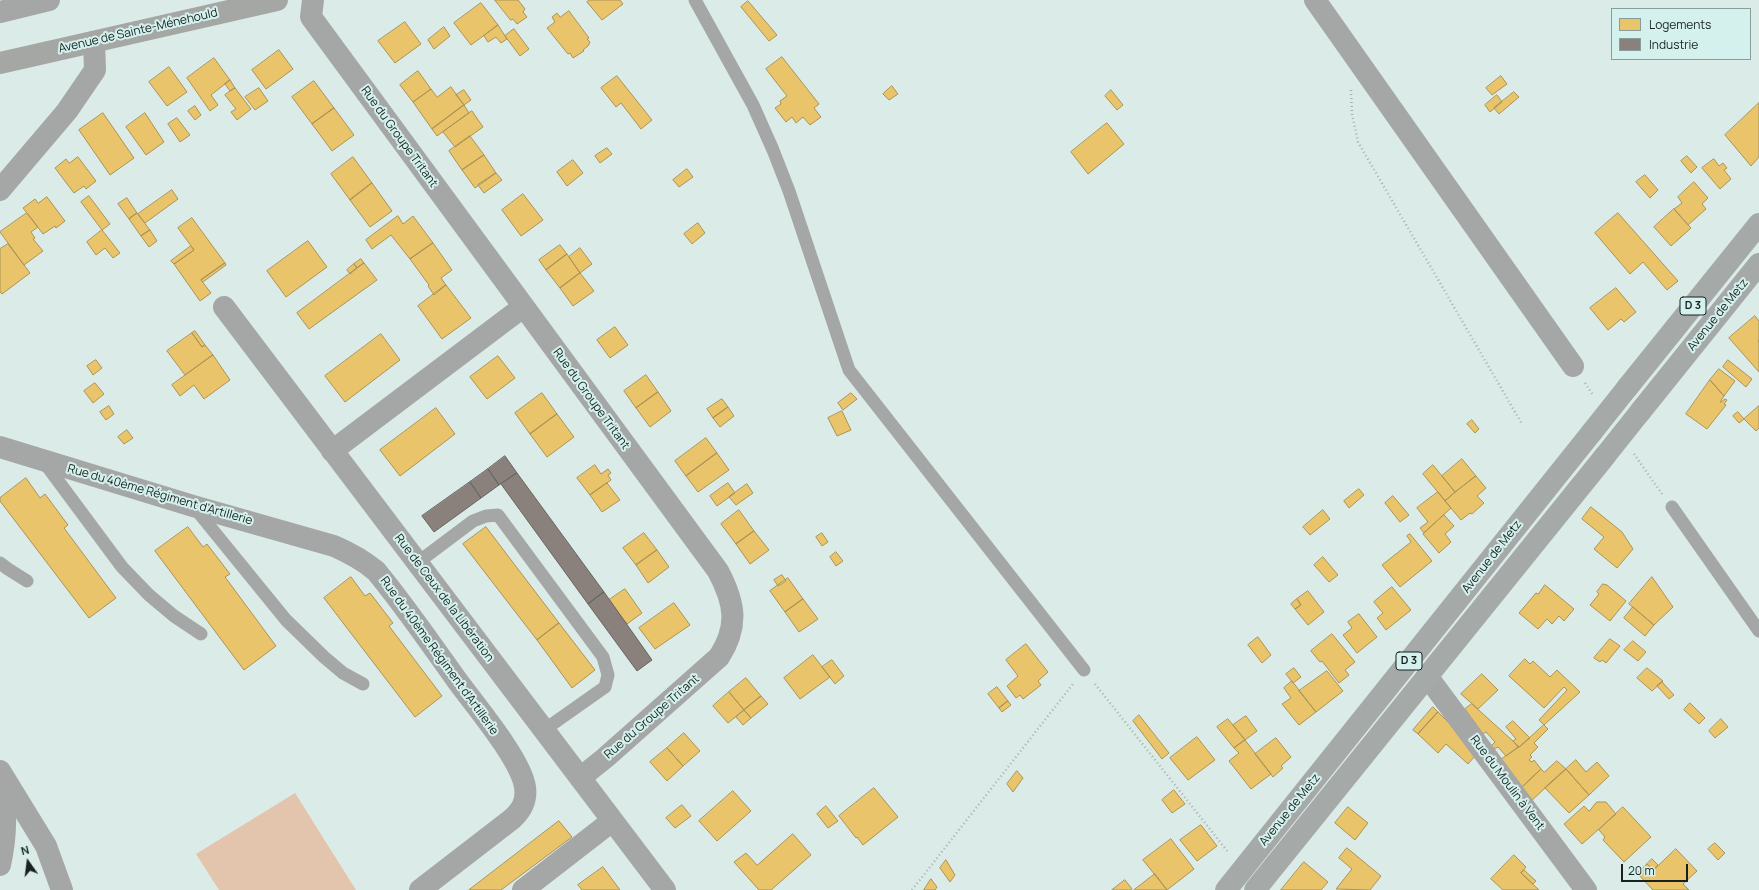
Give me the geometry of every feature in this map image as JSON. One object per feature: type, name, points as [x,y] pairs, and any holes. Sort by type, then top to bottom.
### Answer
[{"type":"main road","name":"Avenue de Sainte-Ménehould","points":[[0,63],[277,0]]},
{"type":"main road","name":"Avenue de Metz","points":[[1226,890],[1759,224]]},
{"type":"main road","name":"Avenue de Metz","points":[[1255,890],[1759,264]]},
{"type":"street","points":[[0,12],[49,0]]},
{"type":"street","name":"Rue du Groupe Tritant","points":[[313,0],[311,17],[718,571],[726,586],[731,602],[733,616],[732,630],[727,645],[719,657],[611,753],[580,778]]},
{"type":"street","points":[[1315,0],[1573,366]]},
{"type":"street","points":[[0,190],[67,111],[95,70],[94,42]]},
{"type":"street","name":"Rue de Ceux de la Libération","points":[[224,306],[665,890]]},
{"type":"street","points":[[332,451],[524,307]]},
{"type":"street","name":"Rue du 40ème Régiment d'Artillerie","points":[[0,447],[192,506],[334,546],[366,562],[384,581],[514,759],[521,773],[525,787],[525,800],[520,811],[512,819],[420,890]]},
{"type":"street","name":"Rue du Moulin à Vent","points":[[1427,676],[1586,890]]},
{"type":"street","points":[[0,772],[6,813],[5,843],[0,865]]},
{"type":"street","points":[[0,772],[46,846],[62,890]]},
{"type":"street","points":[[523,890],[612,821]]},
{"type":"lane","points":[[695,0],[753,105],[773,150],[789,191],[849,370],[1084,670]]},
{"type":"lane","points":[[43,460],[122,567],[149,595],[174,616],[201,634]]},
{"type":"lane","points":[[192,506],[286,620],[333,665],[343,673],[363,684]]},
{"type":"lane","points":[[1672,507],[1759,631]]},
{"type":"lane","points":[[417,563],[473,521],[486,516],[498,515],[603,657],[608,675],[604,687],[544,730]]},
{"type":"lane","points":[[0,562],[27,582]]},
{"type":"path","points":[[1351,87],[1352,114],[1358,142],[1522,424]]},
{"type":"path","points":[[912,890],[1084,670],[1242,870]]},
{"type":"shaded area","points":[[295,793],[356,890],[219,890],[196,854]]},
{"type":"building: Logements","points":[[495,0],[518,0],[525,9],[523,12],[527,17],[517,24],[513,19],[511,20]]},
{"type":"building: Logements","points":[[590,0],[620,0],[623,4],[602,20],[587,2]]},
{"type":"building: Logements","points":[[748,1],[777,35],[769,41],[741,7]]},
{"type":"building: Logements","points":[[481,3],[498,25],[471,45],[454,23]]},
{"type":"building: Logements","points":[[569,11],[589,38],[587,39],[590,42],[583,50],[584,51],[573,58],[547,28],[555,22],[552,17],[557,13],[560,17]]},
{"type":"building: Logements","points":[[405,22],[421,44],[395,63],[378,41]]},
{"type":"building: Logements","points":[[498,25],[507,39],[501,43],[496,37],[488,42],[484,36]]},
{"type":"building: Logements","points":[[444,27],[450,36],[434,49],[428,40]]},
{"type":"building: Logements","points":[[514,29],[529,49],[520,56],[505,36]]},
{"type":"building: Logements","points":[[279,50],[293,69],[266,89],[252,70]]},
{"type":"building: Logements","points":[[782,57],[819,104],[814,108],[821,117],[810,125],[803,117],[796,123],[792,117],[786,122],[775,108],[781,104],[780,101],[787,96],[766,69]]},
{"type":"building: Logements","points":[[214,58],[230,80],[211,95],[218,105],[210,111],[187,78]]},
{"type":"building: Logements","points":[[169,67],[187,92],[167,106],[149,82]]},
{"type":"building: Logements","points":[[418,71],[431,89],[413,102],[400,85]]},
{"type":"building: Logements","points":[[617,76],[652,120],[641,129],[621,103],[616,107],[601,88]]},
{"type":"building: Logements","points":[[1501,76],[1507,84],[1492,95],[1486,88]]},
{"type":"building: Logements","points":[[230,80],[235,88],[230,91],[225,84]]},
{"type":"building: Logements","points":[[314,81],[334,108],[312,124],[292,97]]},
{"type":"building: Logements","points":[[892,86],[898,94],[889,100],[883,94]]},
{"type":"building: Logements","points":[[451,87],[464,105],[432,129],[413,102],[431,89],[437,97]]},
{"type":"building: Logements","points":[[235,88],[251,109],[237,120],[231,112],[236,109],[225,95]]},
{"type":"building: Logements","points":[[259,88],[268,101],[255,110],[245,97]]},
{"type":"building: Logements","points":[[464,90],[471,100],[464,105],[456,95]]},
{"type":"building: Logements","points":[[1111,90],[1123,105],[1117,110],[1105,96]]},
{"type":"building: Logements","points":[[1514,92],[1519,97],[1499,114],[1494,108]]},
{"type":"building: Logements","points":[[1497,95],[1502,102],[1490,112],[1485,105]]},
{"type":"building: Logements","points":[[1759,103],[1759,157],[1751,166],[1725,135]]},
{"type":"building: Logements","points":[[464,105],[469,113],[437,136],[432,129]]},
{"type":"building: Logements","points":[[195,106],[201,115],[195,120],[188,111]]},
{"type":"building: Logements","points":[[334,108],[354,135],[332,151],[312,124]]},
{"type":"building: Logements","points":[[472,111],[483,127],[455,147],[443,132]]},
{"type":"building: Logements","points":[[103,113],[134,158],[110,175],[79,130]]},
{"type":"building: Logements","points":[[145,113],[164,142],[146,155],[126,127]]},
{"type":"building: Logements","points":[[177,118],[190,135],[180,142],[168,124]]},
{"type":"building: Logements","points":[[1107,123],[1124,144],[1088,174],[1071,152]]},
{"type":"building: Logements","points":[[470,136],[484,155],[462,170],[449,151]]},
{"type":"building: Logements","points":[[607,148],[612,154],[600,163],[595,156]]},
{"type":"building: Logements","points":[[484,155],[496,173],[475,188],[462,170]]},
{"type":"building: Logements","points":[[1687,156],[1697,167],[1691,173],[1681,161]]},
{"type":"building: Logements","points":[[78,157],[96,181],[86,189],[84,186],[74,193],[55,168],[66,159],[69,163]]},
{"type":"building: Logements","points":[[353,157],[372,183],[350,200],[331,174]]},
{"type":"building: Logements","points":[[1714,159],[1719,166],[1723,163],[1727,168],[1724,170],[1731,179],[1720,189],[1702,168]]},
{"type":"building: Logements","points":[[573,160],[583,173],[567,186],[557,172]]},
{"type":"building: Logements","points":[[687,169],[693,177],[679,187],[673,180]]},
{"type":"building: Logements","points":[[496,173],[502,180],[484,193],[478,185]]},
{"type":"building: Logements","points":[[1645,175],[1658,190],[1650,198],[1636,182]]},
{"type":"building: Logements","points":[[1694,182],[1708,198],[1702,204],[1706,209],[1688,225],[1674,209],[1682,203],[1678,197]]},
{"type":"building: Logements","points":[[372,183],[392,211],[370,227],[350,200]]},
{"type":"building: Logements","points":[[172,190],[178,199],[145,223],[138,214]]},
{"type":"building: Logements","points":[[523,194],[543,220],[521,236],[502,210]]},
{"type":"building: Logements","points":[[89,196],[110,224],[102,230],[81,202]]},
{"type":"building: Logements","points":[[47,197],[65,221],[56,228],[55,226],[43,234],[23,208],[35,199],[38,203]]},
{"type":"building: Logements","points":[[127,198],[137,213],[129,219],[118,204]]},
{"type":"building: Logements","points":[[1674,209],[1691,228],[1671,246],[1654,227]]},
{"type":"building: Logements","points":[[27,213],[38,227],[31,232],[35,238],[33,239],[43,251],[24,265],[0,232]]},
{"type":"building: Logements","points":[[137,213],[150,230],[141,236],[129,219]]},
{"type":"building: Logements","points":[[1618,213],[1678,281],[1667,290],[1643,262],[1630,274],[1595,233]]},
{"type":"building: Logements","points":[[398,216],[403,224],[413,216],[433,243],[410,259],[391,235],[372,249],[366,240]]},
{"type":"building: Logements","points":[[192,218],[225,263],[201,280],[211,293],[200,301],[174,264],[194,250],[178,228]]},
{"type":"building: Logements","points":[[698,223],[705,233],[692,244],[684,234]]},
{"type":"building: Logements","points":[[102,230],[120,253],[113,258],[105,248],[96,255],[87,242]]},
{"type":"building: Logements","points":[[150,230],[157,241],[149,247],[141,236]]},
{"type":"building: Logements","points":[[308,241],[327,267],[286,297],[267,271]]},
{"type":"building: Logements","points":[[433,243],[452,270],[441,278],[446,285],[434,295],[428,286],[429,285],[410,259]]},
{"type":"building: Logements","points":[[8,244],[30,273],[2,294],[0,292],[0,249]]},
{"type":"building: Logements","points":[[560,245],[567,254],[546,270],[539,260]]},
{"type":"building: Logements","points":[[191,246],[194,250],[174,264],[171,261]]},
{"type":"building: Logements","points":[[580,248],[592,264],[580,273],[569,257]]},
{"type":"building: Logements","points":[[567,254],[580,273],[560,288],[546,270]]},
{"type":"building: Logements","points":[[361,259],[364,263],[357,268],[354,264]]},
{"type":"building: Logements","points":[[225,263],[226,265],[203,282],[201,280]]},
{"type":"building: Logements","points":[[364,263],[377,280],[309,329],[297,313]]},
{"type":"building: Logements","points":[[354,264],[357,268],[350,274],[347,270]]},
{"type":"building: Logements","points":[[580,273],[594,291],[573,306],[560,288]]},
{"type":"building: Logements","points":[[446,285],[471,318],[442,339],[418,306]]},
{"type":"building: Logements","points":[[1616,288],[1636,312],[1624,322],[1621,319],[1608,330],[1590,308]]},
{"type":"building: Logements","points":[[1755,316],[1759,321],[1759,372],[1729,338]]},
{"type":"building: Logements","points":[[615,327],[628,345],[610,358],[597,340]]},
{"type":"building: Logements","points":[[195,331],[205,345],[202,347],[192,333]]},
{"type":"building: Logements","points":[[192,333],[202,347],[205,345],[213,355],[185,375],[167,351]]},
{"type":"building: Logements","points":[[381,334],[400,360],[345,402],[325,376]]},
{"type":"building: Logements","points":[[213,355],[230,380],[204,399],[194,385],[180,396],[172,385]]},
{"type":"building: Logements","points":[[498,356],[515,378],[487,399],[470,377]]},
{"type":"building: Logements","points":[[96,360],[102,368],[93,375],[87,366]]},
{"type":"building: Logements","points":[[1728,360],[1752,379],[1746,387],[1723,367]]},
{"type":"building: Logements","points":[[1719,369],[1735,381],[1724,396],[1710,380]]},
{"type":"building: Logements","points":[[646,375],[658,392],[636,408],[624,391]]},
{"type":"building: Logements","points":[[1710,380],[1724,396],[1720,402],[1725,399],[1727,400],[1724,404],[1726,405],[1707,429],[1686,414]]},
{"type":"building: Logements","points":[[95,383],[104,394],[93,403],[84,391]]},
{"type":"building: Logements","points":[[658,392],[671,411],[650,427],[636,408]]},
{"type":"building: Logements","points":[[542,393],[557,414],[530,434],[515,413]]},
{"type":"building: Logements","points":[[851,393],[857,399],[843,410],[838,403]]},
{"type":"building: Logements","points":[[722,399],[728,407],[713,418],[707,409]]},
{"type":"building: Logements","points":[[109,406],[114,414],[106,420],[100,412]]},
{"type":"building: Logements","points":[[1759,406],[1759,428],[1756,431],[1744,419]]},
{"type":"building: Logements","points":[[728,407],[734,416],[720,427],[713,418]]},
{"type":"building: Logements","points":[[436,408],[455,434],[400,476],[380,450]]},
{"type":"building: Logements","points":[[842,411],[851,430],[837,436],[828,418]]},
{"type":"building: Logements","points":[[1738,412],[1744,419],[1739,423],[1733,416]]},
{"type":"building: Logements","points":[[557,414],[574,437],[547,457],[530,434]]},
{"type":"building: Logements","points":[[1472,420],[1479,429],[1475,433],[1467,424]]},
{"type":"building: Logements","points":[[127,430],[133,438],[124,444],[118,437]]},
{"type":"building: Logements","points":[[706,438],[717,453],[686,476],[675,461]]},
{"type":"building: Logements","points":[[717,453],[729,470],[698,492],[686,476]]},
{"type":"building: Logements","points":[[1462,459],[1476,476],[1455,492],[1442,476]]},
{"type":"building: Logements","points":[[595,465],[601,474],[608,469],[611,473],[608,475],[611,480],[590,495],[577,478]]},
{"type":"building: Logements","points":[[1433,465],[1455,492],[1445,501],[1423,474]]},
{"type":"building: Logements","points":[[1476,476],[1486,488],[1477,496],[1484,503],[1472,514],[1470,513],[1461,520],[1445,501]]},
{"type":"building: Logements","points":[[26,478],[40,498],[45,494],[68,525],[64,528],[116,598],[89,618],[0,501],[0,498]]},
{"type":"building: Logements","points":[[607,483],[620,500],[602,512],[590,495]]},
{"type":"building: Logements","points":[[728,483],[735,493],[717,506],[710,496]]},
{"type":"building: Logements","points":[[747,484],[753,493],[736,505],[729,497]]},
{"type":"building: Logements","points":[[1359,489],[1364,495],[1349,508],[1344,501]]},
{"type":"building: Logements","points":[[1438,492],[1451,508],[1424,533],[1420,528],[1428,522],[1417,508]]},
{"type":"building: Logements","points":[[1393,496],[1409,515],[1400,522],[1385,503]]},
{"type":"building: Logements","points":[[1591,507],[1622,532],[1633,549],[1617,568],[1594,549],[1604,537],[1582,519]]},
{"type":"building: Logements","points":[[739,510],[754,531],[736,544],[721,524]]},
{"type":"building: Logements","points":[[1323,510],[1330,519],[1310,535],[1303,527]]},
{"type":"building: Logements","points":[[1444,515],[1454,526],[1445,534],[1451,542],[1439,553],[1423,534]]},
{"type":"building: Logements","points":[[188,527],[203,547],[207,544],[230,574],[225,577],[276,646],[244,670],[155,551]]},
{"type":"building: Logements","points":[[486,527],[559,623],[537,640],[463,544]]},
{"type":"building: Logements","points":[[754,531],[769,550],[750,564],[736,544]]},
{"type":"building: Logements","points":[[644,533],[657,550],[636,565],[623,548]]},
{"type":"building: Logements","points":[[822,533],[828,542],[822,546],[816,537]]},
{"type":"building: Logements","points":[[1410,534],[1432,561],[1400,587],[1382,565],[1411,542],[1407,536]]},
{"type":"building: Logements","points":[[657,550],[669,567],[648,583],[636,565]]},
{"type":"building: Logements","points":[[836,552],[843,561],[836,566],[830,557]]},
{"type":"building: Logements","points":[[1323,557],[1338,575],[1329,582],[1314,565]]},
{"type":"building: Logements","points":[[782,575],[786,581],[778,586],[774,580]]},
{"type":"building: Logements","points":[[351,577],[365,596],[370,593],[393,623],[389,626],[442,696],[415,717],[324,598]]},
{"type":"building: Logements","points":[[1652,577],[1673,607],[1654,625],[1629,604]]},
{"type":"building: Logements","points":[[788,578],[803,599],[785,612],[770,591]]},
{"type":"building: Logements","points":[[1603,584],[1607,585],[1626,601],[1610,621],[1590,605],[1599,594],[1597,592]]},
{"type":"building: Logements","points":[[1545,585],[1574,609],[1564,621],[1559,616],[1552,624],[1547,619],[1538,629],[1519,613]]},
{"type":"building: Logements","points":[[1392,587],[1411,610],[1386,630],[1377,618],[1383,613],[1374,602]]},
{"type":"building: Logements","points":[[625,589],[642,613],[627,624],[609,600]]},
{"type":"building: Logements","points":[[1308,591],[1324,612],[1308,625],[1295,609],[1301,605],[1297,599]]},
{"type":"building: Logements","points":[[803,599],[818,619],[799,632],[785,612]]},
{"type":"building: Logements","points":[[1297,599],[1301,605],[1295,609],[1291,604]]},
{"type":"building: Logements","points":[[674,603],[690,625],[655,649],[639,628]]},
{"type":"building: Logements","points":[[1633,607],[1654,625],[1645,636],[1624,618]]},
{"type":"building: Logements","points":[[1359,614],[1377,637],[1357,653],[1343,635],[1352,628],[1348,622]]},
{"type":"building: Logements","points":[[559,623],[595,670],[572,688],[537,640]]},
{"type":"building: Logements","points":[[1332,634],[1355,662],[1345,670],[1349,675],[1339,683],[1322,661],[1320,662],[1311,651]]},
{"type":"building: Logements","points":[[1258,637],[1271,655],[1262,663],[1248,645]]},
{"type":"building: Logements","points":[[1610,639],[1620,646],[1606,663],[1602,660],[1600,662],[1594,658]]},
{"type":"building: Logements","points":[[1633,641],[1646,652],[1638,661],[1624,650]]},
{"type":"building: Logements","points":[[1026,644],[1048,672],[1038,681],[1041,685],[1023,699],[1020,695],[1016,698],[1007,686],[1018,676],[1006,660]]},
{"type":"building: Logements","points":[[813,655],[830,677],[800,699],[784,678]]},
{"type":"building: Logements","points":[[1525,659],[1530,664],[1533,661],[1550,677],[1557,670],[1580,692],[1544,725],[1539,720],[1567,690],[1564,687],[1544,708],[1509,676]]},
{"type":"building: Logements","points":[[832,660],[844,676],[835,684],[822,667]]},
{"type":"building: Logements","points":[[1294,668],[1301,677],[1293,683],[1286,674]]},
{"type":"building: Logements","points":[[1647,668],[1663,681],[1652,691],[1637,678]]},
{"type":"building: Logements","points":[[1327,671],[1343,691],[1316,712],[1299,691]]},
{"type":"building: Logements","points":[[1482,674],[1498,690],[1478,709],[1461,694]]},
{"type":"building: Logements","points":[[746,678],[761,696],[744,710],[729,692]]},
{"type":"building: Logements","points":[[1292,681],[1316,712],[1299,725],[1282,704],[1291,698],[1284,688]]},
{"type":"building: Logements","points":[[1662,682],[1674,695],[1669,699],[1657,686]]},
{"type":"building: Logements","points":[[997,687],[1008,701],[999,708],[988,694]]},
{"type":"building: Logements","points":[[729,692],[744,710],[728,723],[713,706]]},
{"type":"building: Logements","points":[[761,696],[768,704],[751,718],[744,710]]},
{"type":"building: Logements","points":[[1008,701],[1011,705],[1002,712],[999,708]]},
{"type":"building: Logements","points":[[1690,703],[1705,718],[1699,724],[1684,710]]},
{"type":"building: Logements","points":[[1472,704],[1518,747],[1506,756],[1498,747],[1494,749],[1491,746],[1495,742],[1486,732],[1483,734],[1465,709]]},
{"type":"building: Logements","points":[[1433,707],[1438,712],[1418,734],[1413,730]]},
{"type":"building: Logements","points":[[744,710],[751,718],[743,725],[736,717]]},
{"type":"building: Logements","points":[[1438,712],[1450,724],[1475,756],[1468,764],[1446,744],[1438,753],[1418,734]]},
{"type":"building: Logements","points":[[1139,715],[1169,753],[1162,759],[1133,721]]},
{"type":"building: Logements","points":[[1246,716],[1257,731],[1245,740],[1233,725]]},
{"type":"building: Logements","points":[[1228,719],[1245,740],[1234,748],[1217,727]]},
{"type":"building: Logements","points":[[1721,719],[1728,727],[1715,738],[1709,731]]},
{"type":"building: Logements","points":[[1513,721],[1530,738],[1519,747],[1513,741],[1516,739],[1506,727]]},
{"type":"building: Logements","points":[[1544,725],[1548,729],[1534,743],[1538,747],[1530,755],[1532,757],[1529,760],[1532,762],[1534,760],[1541,769],[1522,787],[1501,759],[1519,747]]},
{"type":"building: Logements","points":[[684,733],[700,751],[683,766],[667,748]]},
{"type":"building: Logements","points":[[1197,737],[1215,760],[1188,780],[1170,758]]},
{"type":"building: Logements","points":[[1276,738],[1291,757],[1281,766],[1283,768],[1273,777],[1255,754]]},
{"type":"building: Logements","points":[[1245,740],[1271,774],[1251,789],[1229,761],[1239,753],[1234,748]]},
{"type":"building: Logements","points":[[667,748],[683,766],[667,781],[650,762]]},
{"type":"building: Logements","points":[[1576,760],[1586,772],[1597,762],[1609,776],[1589,795],[1566,769]]},
{"type":"building: Logements","points":[[1557,761],[1566,769],[1531,801],[1522,787],[1541,769],[1544,772]]},
{"type":"building: Logements","points":[[1566,769],[1589,795],[1569,813],[1545,788]]},
{"type":"building: Logements","points":[[1017,771],[1023,778],[1013,792],[1007,784]]},
{"type":"building: Logements","points":[[874,788],[898,817],[863,845],[839,816]]},
{"type":"building: Logements","points":[[1174,790],[1185,804],[1172,813],[1162,800]]},
{"type":"building: Logements","points":[[733,791],[751,811],[717,841],[699,821]]},
{"type":"building: Logements","points":[[1597,802],[1606,802],[1616,814],[1582,844],[1564,824],[1584,806],[1589,811]]},
{"type":"building: Logements","points":[[682,805],[691,816],[675,828],[666,818]]},
{"type":"building: Logements","points":[[826,806],[838,821],[828,828],[817,814]]},
{"type":"building: Logements","points":[[1348,807],[1368,823],[1355,840],[1335,823]]},
{"type":"building: Logements","points":[[1623,807],[1651,837],[1624,862],[1603,840],[1605,837],[1599,830]]},
{"type":"building: Logements","points":[[559,821],[572,837],[501,890],[469,890]]},
{"type":"building: Logements","points":[[1201,825],[1217,846],[1197,861],[1180,840]]},
{"type":"building: Logements","points":[[793,834],[811,855],[771,890],[759,890],[734,862],[746,853],[757,865]]},
{"type":"building: Logements","points":[[1171,839],[1194,869],[1167,890],[1143,860]]},
{"type":"building: Logements","points":[[1715,843],[1725,853],[1718,860],[1708,849]]},
{"type":"building: Logements","points":[[1347,848],[1381,876],[1370,890],[1336,889],[1352,869],[1339,858]]},
{"type":"building: Logements","points":[[1676,849],[1697,871],[1683,884],[1689,890],[1653,890],[1637,873],[1647,864],[1653,870]]},
{"type":"building: Logements","points":[[1514,855],[1526,867],[1521,873],[1539,890],[1503,890],[1491,879]]},
{"type":"building: Logements","points":[[1652,859],[1658,865],[1653,870],[1647,864]]},
{"type":"building: Logements","points":[[946,860],[955,875],[950,882],[940,868]]},
{"type":"building: Logements","points":[[1304,862],[1328,882],[1321,890],[1281,890]]},
{"type":"building: Logements","points":[[603,867],[620,890],[582,890],[578,885]]},
{"type":"building: Logements","points":[[1524,870],[1536,881],[1533,884],[1521,873]]},
{"type":"building: Logements","points":[[1155,874],[1167,890],[1134,890]]},
{"type":"building: Logements","points":[[931,879],[937,887],[935,890],[924,890]]},
{"type":"building: Logements","points":[[1125,880],[1132,889],[1112,890]]},
{"type":"building: Industrie","points":[[505,456],[517,473],[499,485],[488,469]]},
{"type":"building: Industrie","points":[[488,469],[499,485],[481,498],[470,482]]},
{"type":"building: Industrie","points":[[517,473],[604,592],[588,604],[501,484]]},
{"type":"building: Industrie","points":[[470,482],[481,498],[434,532],[422,516]]},
{"type":"building: Industrie","points":[[604,592],[652,660],[637,671],[588,604]]}]
